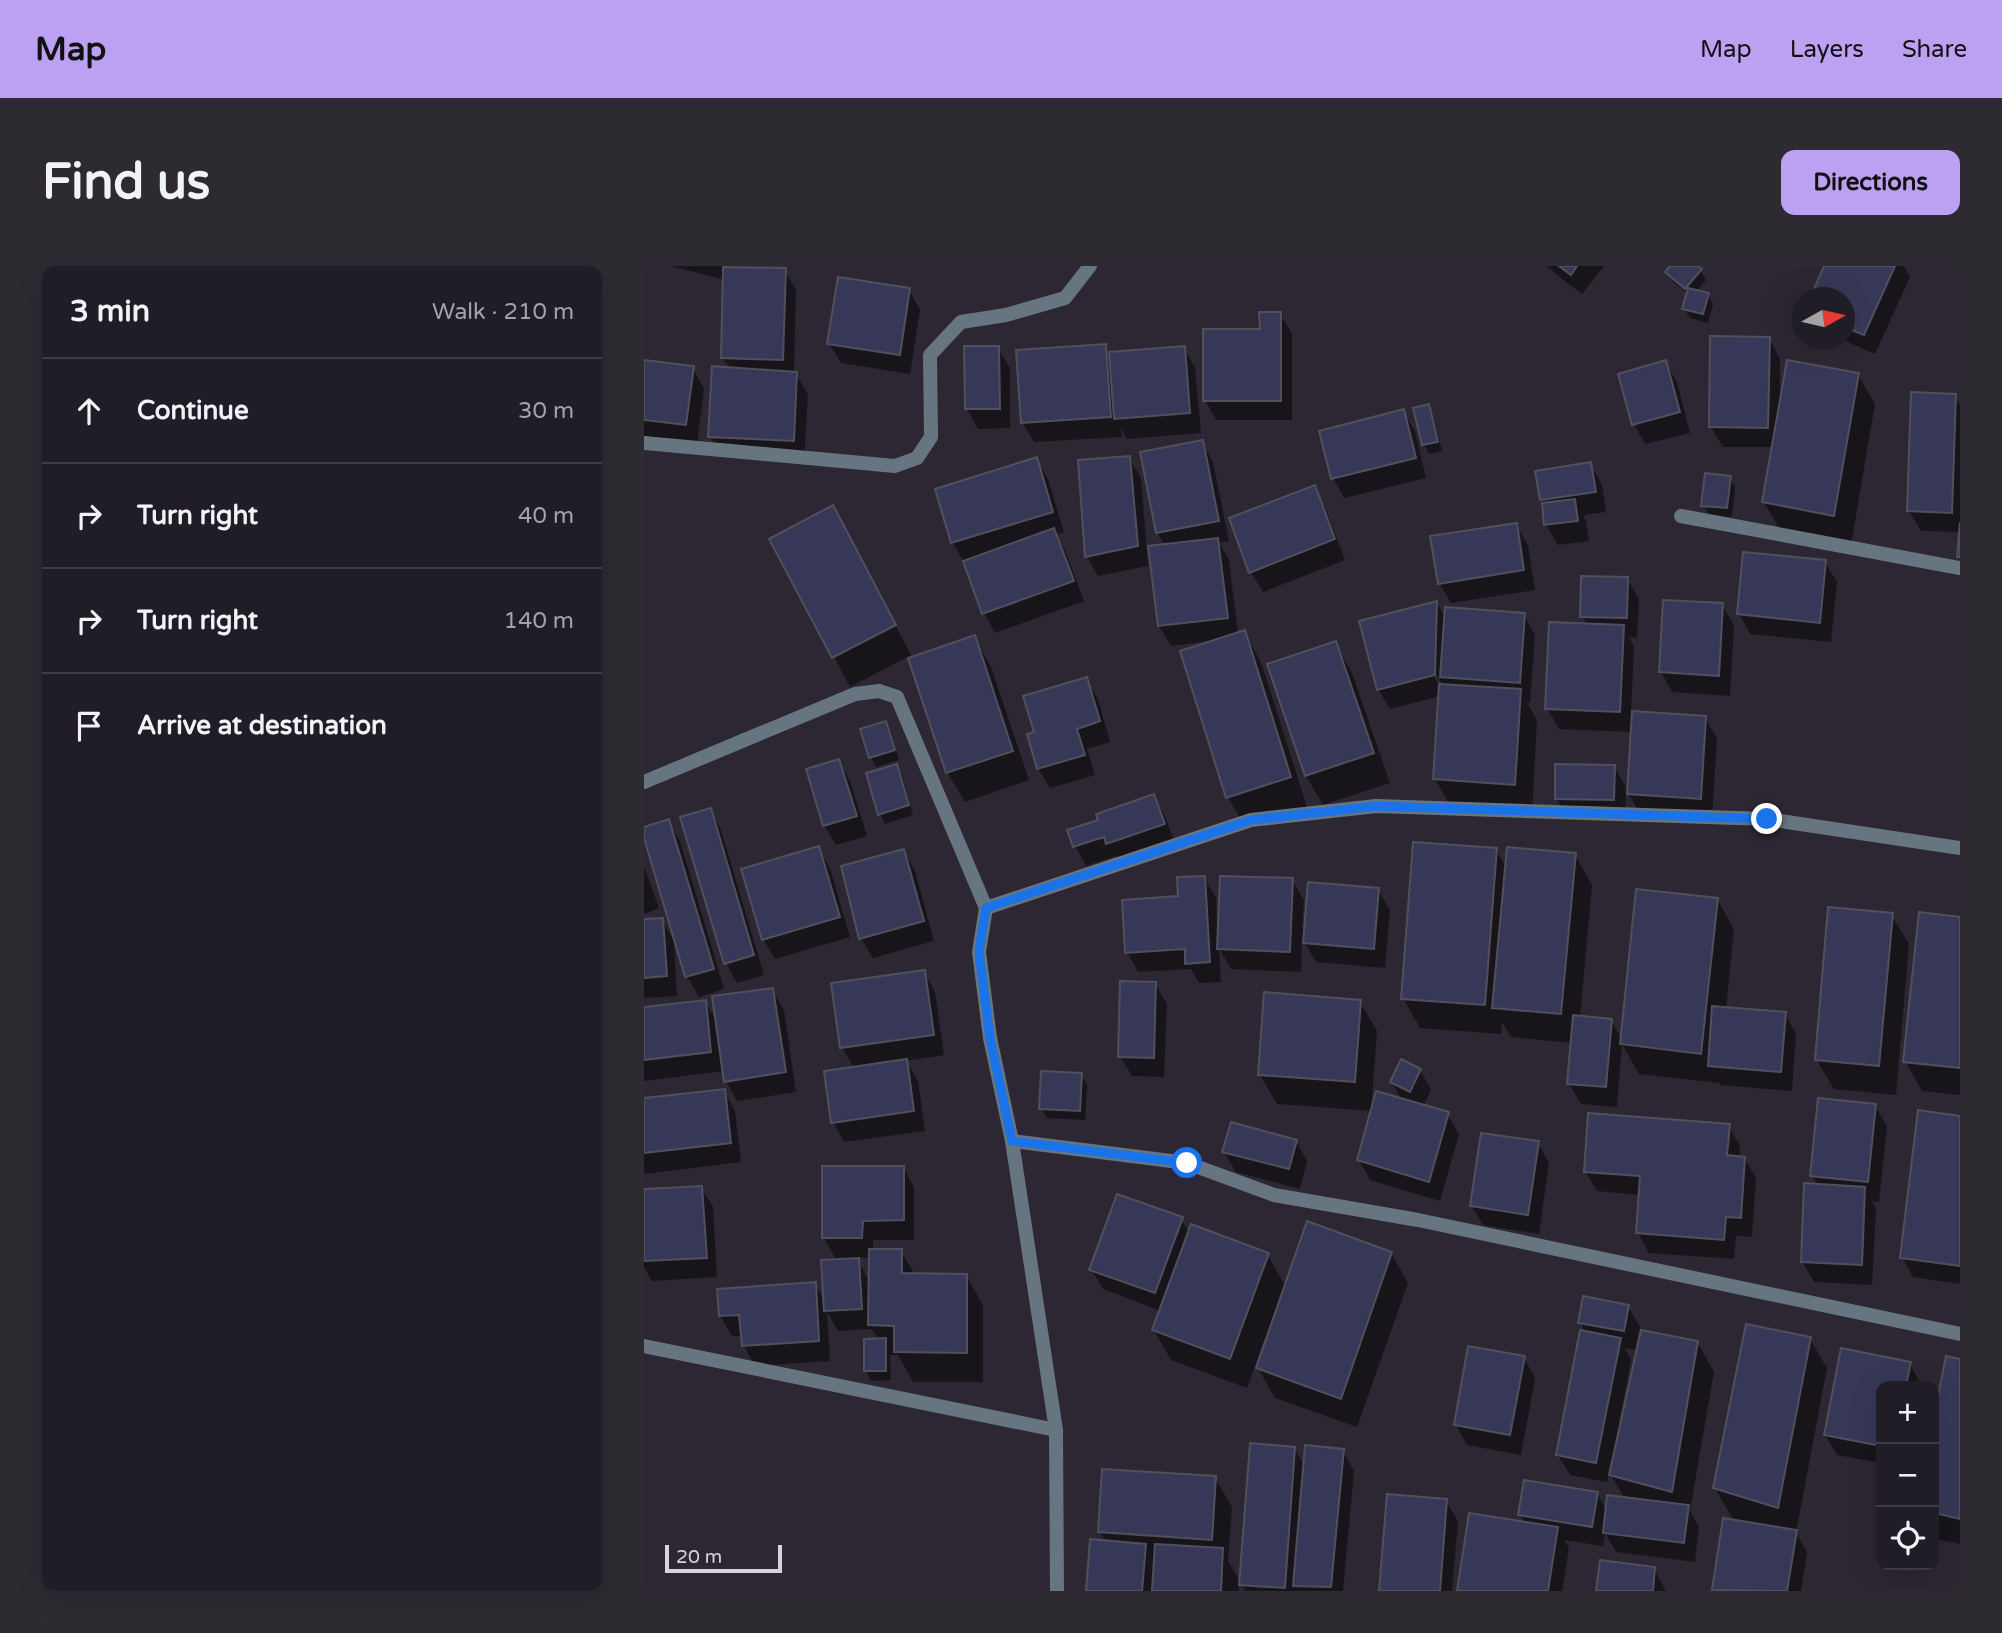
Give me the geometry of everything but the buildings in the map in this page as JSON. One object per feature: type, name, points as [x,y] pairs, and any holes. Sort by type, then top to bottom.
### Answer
[{"type":"street","points":[[644,443],[895,466],[917,458],[931,437],[930,355],[961,322],[1006,315],[1065,298],[1090,266]]},
{"type":"street","points":[[1681,516],[1960,568]]},
{"type":"street","points":[[644,782],[855,694],[879,691],[897,697],[986,908],[979,952],[990,1038],[1012,1141],[1056,1430],[1057,1591]]},
{"type":"street","points":[[986,908],[1251,820],[1376,806],[1767,819],[1960,848]]},
{"type":"street","points":[[1012,1141],[1187,1163],[1274,1195],[1418,1220],[1960,1334]]},
{"type":"street","points":[[644,1346],[1056,1430]]},
{"type":"route","points":[[1187,1163],[1012,1141],[990,1038],[979,952],[986,908],[1251,820],[1376,806],[1767,819]]}]
